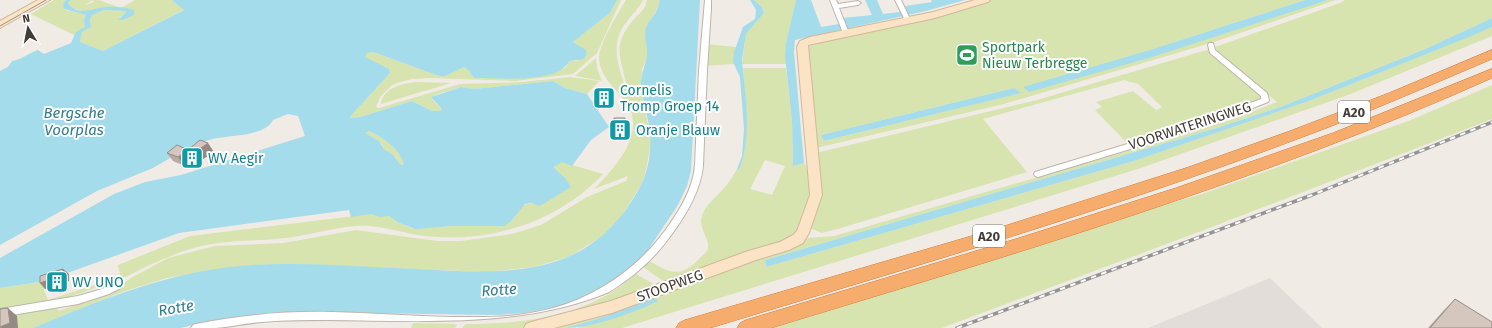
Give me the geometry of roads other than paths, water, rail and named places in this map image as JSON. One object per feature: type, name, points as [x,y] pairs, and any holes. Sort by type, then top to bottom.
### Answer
[{"type":"highway","name":"A20","points":[[685,328],[1117,196],[1348,114],[1492,54]]},
{"type":"highway","name":"A20","points":[[746,328],[1109,216],[1264,164],[1400,113],[1492,73]]},
{"type":"street","points":[[196,328],[214,324],[276,316],[367,316],[464,321],[522,318],[563,308],[596,295],[622,281],[637,269],[662,244],[686,206],[697,178],[704,56],[708,24],[708,0]]},
{"type":"street","points":[[898,0],[906,16]]},
{"type":"street","points":[[858,3],[834,3],[844,29],[965,2],[985,0]]},
{"type":"street","points":[[0,25],[41,1]]},
{"type":"street","name":"STOOPWEG","points":[[531,328],[587,314],[753,255],[793,243],[803,233],[816,195],[803,45],[806,41],[844,29]]},
{"type":"street","name":"VOORWATERINGWEG","points":[[1038,174],[1203,124],[1265,100],[1264,95],[1212,51],[1211,45]]},
{"type":"street","points":[[0,314],[88,298],[118,285]]},
{"type":"water","name":"Bergsche Voorplas","points":[[66,0],[71,0],[68,3],[76,10],[81,11],[113,7],[124,7],[134,10],[134,15],[123,20],[118,20],[127,11],[104,10],[92,15],[90,19],[91,27],[82,32],[80,42],[103,51],[184,10],[172,0],[617,0],[610,13],[573,42],[586,50],[587,53],[584,59],[570,61],[557,72],[543,76],[513,79],[474,78],[464,67],[445,76],[439,76],[373,52],[367,53],[365,57],[389,69],[390,73],[349,118],[360,117],[412,101],[432,111],[440,111],[442,109],[431,97],[461,87],[474,89],[553,81],[565,88],[587,94],[609,127],[591,140],[572,166],[562,162],[554,167],[565,178],[571,187],[540,206],[531,203],[525,204],[505,226],[452,226],[416,229],[399,223],[389,216],[380,217],[371,214],[351,217],[349,210],[179,233],[45,281],[0,288],[0,258],[114,194],[145,182],[181,175],[305,136],[298,116],[288,114],[273,120],[267,127],[258,131],[203,142],[196,147],[184,150],[153,168],[97,191],[0,245],[0,71],[8,67],[12,61],[35,51],[38,50],[44,54],[71,43],[76,32],[85,27],[84,19],[86,15],[64,9],[63,4]],"holes":[[[369,131],[385,140],[395,149],[399,153],[404,164],[401,165],[393,155],[384,149],[379,141],[365,133]]]},
{"type":"water","name":"Rotte","points":[[660,0],[700,0],[691,171],[687,186],[678,205],[644,256],[613,282],[580,299],[558,307],[523,313],[498,315],[289,312],[223,319],[180,328],[33,328],[86,306],[140,287],[167,279],[223,268],[252,265],[293,264],[451,271],[515,270],[544,265],[572,255],[597,240],[620,217],[640,187],[646,172],[650,155],[650,129],[642,93],[641,79],[647,55],[645,31],[649,22],[657,11]]},
{"type":"water","points":[[750,0],[754,0],[762,7],[764,13],[746,34],[742,60],[747,129],[746,143],[739,170],[737,169],[742,156],[744,129],[740,77],[733,62],[734,52],[743,27],[755,19],[756,10]]},
{"type":"water","points":[[796,0],[811,0],[821,27],[845,23],[843,18],[872,15],[865,0],[877,0],[883,14],[907,11],[905,6],[932,2],[931,0],[965,0],[926,11],[795,40],[794,52],[804,163],[793,166],[792,121],[785,56],[786,43]]},
{"type":"water","points":[[1305,0],[1328,0],[1152,57],[1029,92],[1023,87],[1150,50]]},
{"type":"water","points":[[1492,18],[1492,27],[1309,101],[1134,161],[766,267],[765,260],[1217,128],[1283,106],[1423,50]]},
{"type":"water","points":[[1014,88],[1021,93],[824,141],[821,135]]},
{"type":"water","points":[[654,298],[658,300],[657,302],[624,315],[600,323],[565,328],[594,320]]},
{"type":"tram line","points":[[0,26],[46,0]]},
{"type":"railway","points":[[957,328],[1312,195],[1492,122]]},
{"type":"place","name":"Sportpark Nieuw Terbregge","points":[[967,55]]},
{"type":"place","name":"Cornelis Tromp Groep 14","points":[[604,98]]},
{"type":"place","name":"Oranje Blauw","points":[[620,130]]},
{"type":"place","name":"WV Aegir","points":[[192,158]]},
{"type":"place","name":"WV UNO","points":[[57,282]]}]
